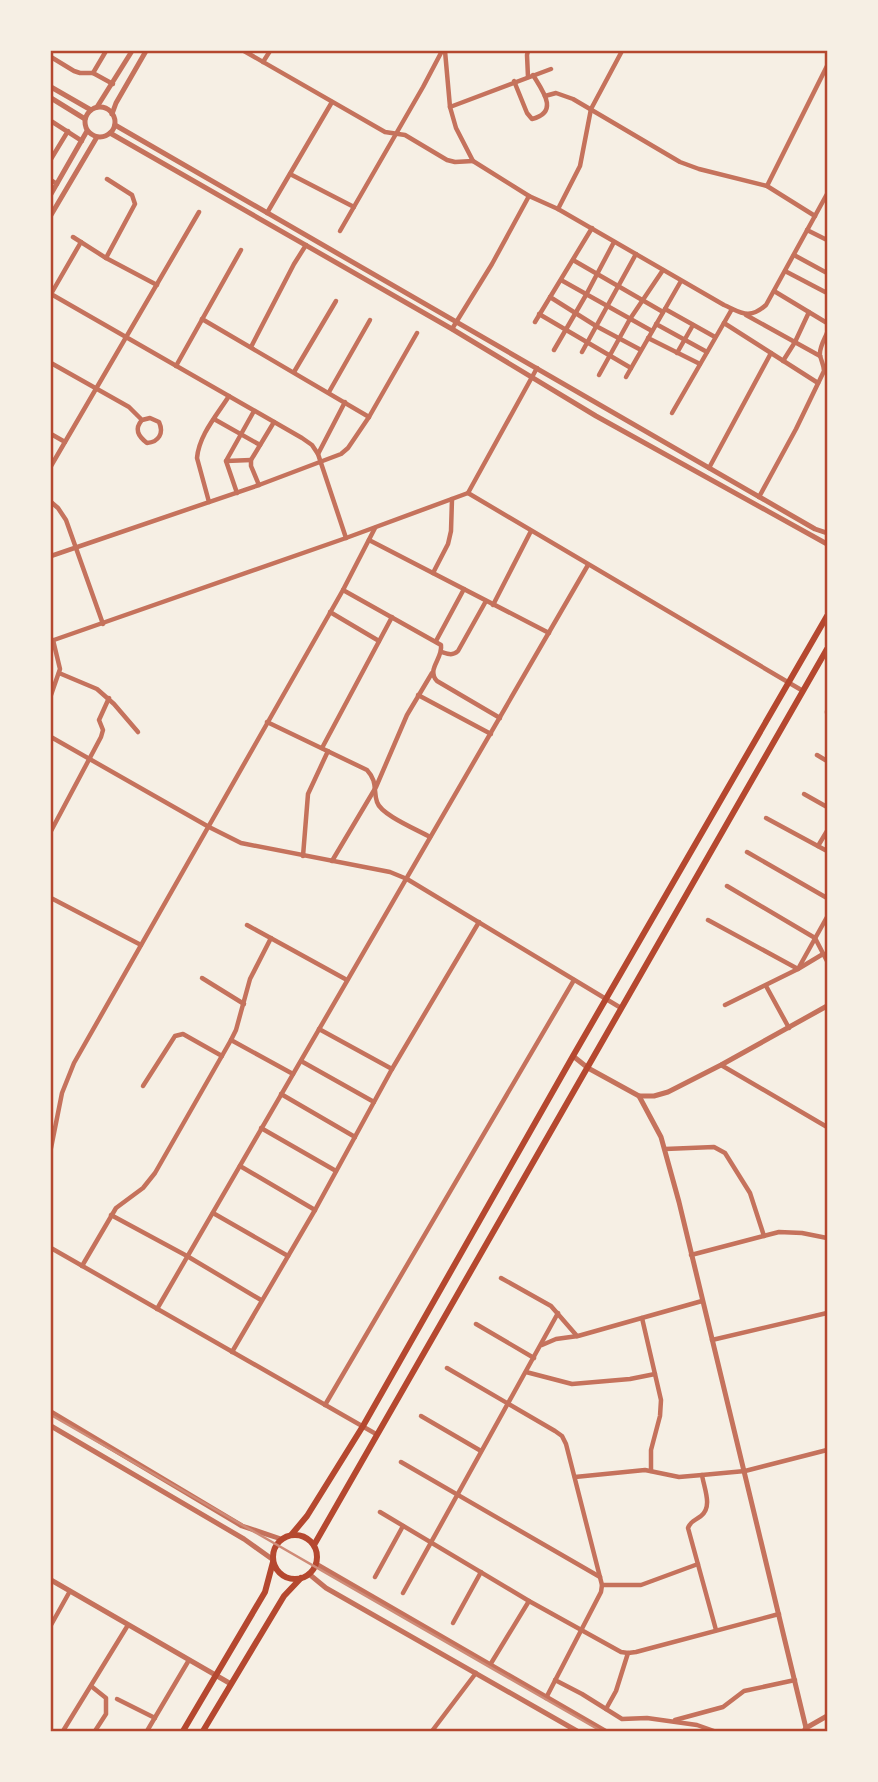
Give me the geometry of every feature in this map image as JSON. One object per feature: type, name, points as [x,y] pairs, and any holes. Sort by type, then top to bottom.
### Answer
[{"type":"main road","points":[[183,1731],[265,1592],[274,1548],[281,1539],[292,1534],[307,1516],[363,1426],[827,616]]},
{"type":"main road","points":[[314,1545],[827,649]]},
{"type":"main road","points":[[272,1561],[280,1574],[293,1579],[309,1574],[316,1564],[314,1545],[304,1536],[292,1534]]},
{"type":"main road","points":[[203,1731],[284,1596],[301,1578]]},
{"type":"street","points":[[56,51],[51,58],[74,71],[93,73],[113,84]]},
{"type":"street","points":[[93,73],[106,51]]},
{"type":"street","points":[[85,119],[113,84],[132,51]]},
{"type":"street","points":[[112,114],[146,51]]},
{"type":"street","points":[[244,51],[385,132],[405,135],[447,160],[473,161]]},
{"type":"street","points":[[263,62],[270,51]]},
{"type":"street","points":[[444,51],[450,107],[456,128],[473,161],[529,196],[558,209],[820,356]]},
{"type":"street","points":[[341,230],[444,51]]},
{"type":"street","points":[[514,81],[527,113],[532,118],[543,114],[548,104],[531,76],[528,51]]},
{"type":"street","points":[[558,209],[580,166],[591,109],[622,51]]},
{"type":"street","points":[[767,186],[827,66]]},
{"type":"street","points":[[450,107],[551,69]]},
{"type":"street","points":[[51,87],[94,109],[103,107],[115,119],[110,133],[103,137],[97,137],[87,131]]},
{"type":"street","points":[[545,96],[556,93],[573,99],[690,167],[767,186],[815,216]]},
{"type":"street","points":[[51,98],[85,119],[87,131],[54,182],[51,194]]},
{"type":"street","points":[[267,213],[332,102]]},
{"type":"street","points":[[51,121],[82,141]]},
{"type":"street","points":[[115,125],[759,497],[827,533]]},
{"type":"street","points":[[51,159],[68,131]]},
{"type":"street","points":[[110,133],[452,329],[608,422],[827,544]]},
{"type":"street","points":[[51,215],[97,137]]},
{"type":"street","points":[[290,174],[354,207]]},
{"type":"street","points":[[107,180],[132,195],[135,204],[107,258]]},
{"type":"street","points":[[746,315],[755,314],[766,305],[827,194]]},
{"type":"street","points":[[452,329],[529,196]]},
{"type":"street","points":[[51,466],[199,212]]},
{"type":"street","points":[[535,322],[592,229]]},
{"type":"street","points":[[807,230],[827,240]]},
{"type":"street","points":[[73,237],[157,285]]},
{"type":"street","points":[[81,242],[51,295],[312,445],[318,454],[346,538]]},
{"type":"street","points":[[554,350],[614,242]]},
{"type":"street","points":[[251,347],[306,245]]},
{"type":"street","points":[[176,366],[241,250]]},
{"type":"street","points":[[582,352],[636,254]]},
{"type":"street","points":[[794,255],[827,273]]},
{"type":"street","points":[[572,260],[642,301],[715,337]]},
{"type":"street","points":[[599,375],[630,319],[663,270]]},
{"type":"street","points":[[785,271],[827,293]]},
{"type":"street","points":[[561,280],[652,331]]},
{"type":"street","points":[[626,377],[681,280]]},
{"type":"street","points":[[774,292],[827,323]]},
{"type":"street","points":[[550,297],[641,350]]},
{"type":"street","points":[[294,372],[336,301]]},
{"type":"street","points":[[672,413],[732,309]]},
{"type":"street","points":[[783,361],[809,312]]},
{"type":"street","points":[[539,314],[631,368]]},
{"type":"street","points":[[202,319],[369,417]]},
{"type":"street","points":[[329,392],[370,320]]},
{"type":"street","points":[[723,323],[818,383]]},
{"type":"street","points":[[656,324],[707,352]]},
{"type":"street","points":[[677,353],[693,325]]},
{"type":"street","points":[[51,556],[260,485],[341,454],[369,417],[416,333]]},
{"type":"street","points":[[759,497],[824,371],[820,350],[827,333]]},
{"type":"street","points":[[648,338],[700,364]]},
{"type":"street","points":[[709,468],[771,353]]},
{"type":"street","points":[[51,363],[129,407],[142,419],[150,418],[159,422],[161,432],[154,442],[147,443],[137,433],[137,425],[142,419]]},
{"type":"street","points":[[51,695],[59,673],[52,640],[468,493],[537,368]]},
{"type":"street","points":[[209,502],[197,458],[200,441],[229,396]]},
{"type":"street","points":[[318,454],[345,402]]},
{"type":"street","points":[[237,492],[226,461],[254,411]]},
{"type":"street","points":[[214,419],[260,445]]},
{"type":"street","points":[[260,485],[251,460],[274,422]]},
{"type":"street","points":[[51,434],[65,442]]},
{"type":"street","points":[[226,461],[251,460]]},
{"type":"street","points":[[468,493],[803,691]]},
{"type":"street","points":[[433,573],[448,544],[452,499]]},
{"type":"street","points":[[51,502],[66,520],[103,624]]},
{"type":"street","points":[[51,1148],[65,1082],[74,1063],[375,528]]},
{"type":"street","points":[[493,605],[531,531]]},
{"type":"street","points":[[369,540],[549,633]]},
{"type":"street","points":[[157,1309],[588,565]]},
{"type":"street","points":[[436,641],[464,589]]},
{"type":"street","points":[[332,861],[376,787],[407,715],[442,652],[441,645],[436,641],[342,590]]},
{"type":"street","points":[[442,652],[450,655],[458,651],[486,601]]},
{"type":"street","points":[[330,612],[380,641]]},
{"type":"street","points":[[322,748],[392,617]]},
{"type":"street","points":[[432,672],[437,681],[500,718]]},
{"type":"street","points":[[59,673],[89,685],[108,698],[138,732]]},
{"type":"street","points":[[418,695],[491,734]]},
{"type":"street","points":[[51,831],[103,734],[99,720],[108,698]]},
{"type":"street","points":[[267,722],[367,770],[376,787],[376,801],[383,811],[430,837]]},
{"type":"street","points":[[51,737],[241,843],[390,872],[407,879],[621,1008]]},
{"type":"street","points":[[303,856],[308,794],[328,751]]},
{"type":"street","points":[[817,755],[827,761]]},
{"type":"street","points":[[804,794],[827,807]]},
{"type":"street","points":[[766,818],[827,851]]},
{"type":"street","points":[[818,846],[827,831]]},
{"type":"street","points":[[747,852],[827,898]]},
{"type":"street","points":[[727,886],[815,938],[827,961]]},
{"type":"street","points":[[51,898],[141,945]]},
{"type":"street","points":[[798,970],[827,917]]},
{"type":"street","points":[[708,920],[798,970]]},
{"type":"street","points":[[232,1352],[315,1210],[392,1069],[479,922]]},
{"type":"street","points":[[247,925],[347,980]]},
{"type":"street","points":[[82,1266],[111,1215],[121,1203],[151,1180],[231,1040],[250,979],[271,938]]},
{"type":"street","points":[[725,1005],[798,970],[823,954]]},
{"type":"street","points":[[202,978],[244,1004]]},
{"type":"street","points":[[325,1405],[574,980]]},
{"type":"street","points":[[766,986],[789,1028]]},
{"type":"street","points":[[573,1056],[587,1068],[639,1096],[654,1096],[668,1092],[721,1065],[827,1006]]},
{"type":"street","points":[[319,1029],[392,1069]]},
{"type":"street","points":[[143,1086],[178,1034],[183,1034],[222,1056]]},
{"type":"street","points":[[231,1040],[293,1074]]},
{"type":"street","points":[[301,1061],[374,1102]]},
{"type":"street","points":[[721,1065],[827,1128]]},
{"type":"street","points":[[281,1094],[355,1137]]},
{"type":"street","points":[[639,1096],[661,1137],[679,1202],[805,1730],[827,1716]]},
{"type":"street","points":[[261,1128],[336,1171]]},
{"type":"street","points":[[665,1149],[714,1147],[724,1153],[750,1193],[764,1236]]},
{"type":"street","points":[[239,1166],[315,1210]]},
{"type":"street","points":[[214,1213],[288,1256]]},
{"type":"street","points":[[111,1215],[261,1300]]},
{"type":"street","points":[[690,1255],[779,1232],[827,1238]]},
{"type":"street","points":[[51,1248],[376,1434]]},
{"type":"street","points":[[501,1279],[551,1306],[578,1336]]},
{"type":"street","points":[[541,1346],[556,1339],[578,1336],[702,1301]]},
{"type":"street","points":[[403,1593],[558,1313]]},
{"type":"street","points":[[712,1340],[827,1313]]},
{"type":"street","points":[[642,1318],[661,1401],[651,1450],[651,1471]]},
{"type":"street","points":[[476,1324],[534,1358]]},
{"type":"street","points":[[447,1368],[562,1436],[566,1444],[602,1585],[601,1592],[546,1698]]},
{"type":"street","points":[[526,1372],[572,1384],[631,1379],[654,1374]]},
{"type":"street","points":[[51,1412],[242,1526],[281,1539]]},
{"type":"street","points":[[421,1416],[481,1451]]},
{"type":"street","points":[[51,1426],[244,1539],[272,1561]]},
{"type":"street","points":[[575,1477],[651,1471],[680,1477],[745,1471],[827,1450]]},
{"type":"street","points":[[401,1462],[601,1577]]},
{"type":"street","points":[[702,1475],[708,1505],[703,1515],[691,1522],[688,1528],[716,1630]]},
{"type":"street","points":[[380,1513],[529,1601],[628,1653],[779,1614]]},
{"type":"street","points":[[375,1577],[403,1525]]},
{"type":"street","points":[[316,1564],[604,1731]]},
{"type":"street","points":[[602,1585],[641,1585],[698,1564]]},
{"type":"street","points":[[453,1623],[481,1572]]},
{"type":"street","points":[[309,1574],[326,1588],[577,1731]]},
{"type":"street","points":[[51,1580],[231,1684]]},
{"type":"street","points":[[51,1625],[70,1591]]},
{"type":"street","points":[[490,1665],[529,1601]]},
{"type":"street","points":[[63,1731],[128,1625]]},
{"type":"street","points":[[606,1709],[616,1691],[628,1653]]},
{"type":"street","points":[[147,1731],[189,1660]]},
{"type":"street","points":[[432,1731],[476,1673]]},
{"type":"street","points":[[670,1722],[723,1707],[744,1690],[795,1680]]},
{"type":"street","points":[[555,1681],[622,1719],[647,1718],[696,1725],[713,1731]]},
{"type":"street","points":[[90,1686],[106,1698],[106,1714],[95,1731]]},
{"type":"street","points":[[117,1699],[155,1718]]},
{"type":"railway","points":[[51,1415],[601,1731]]}]
